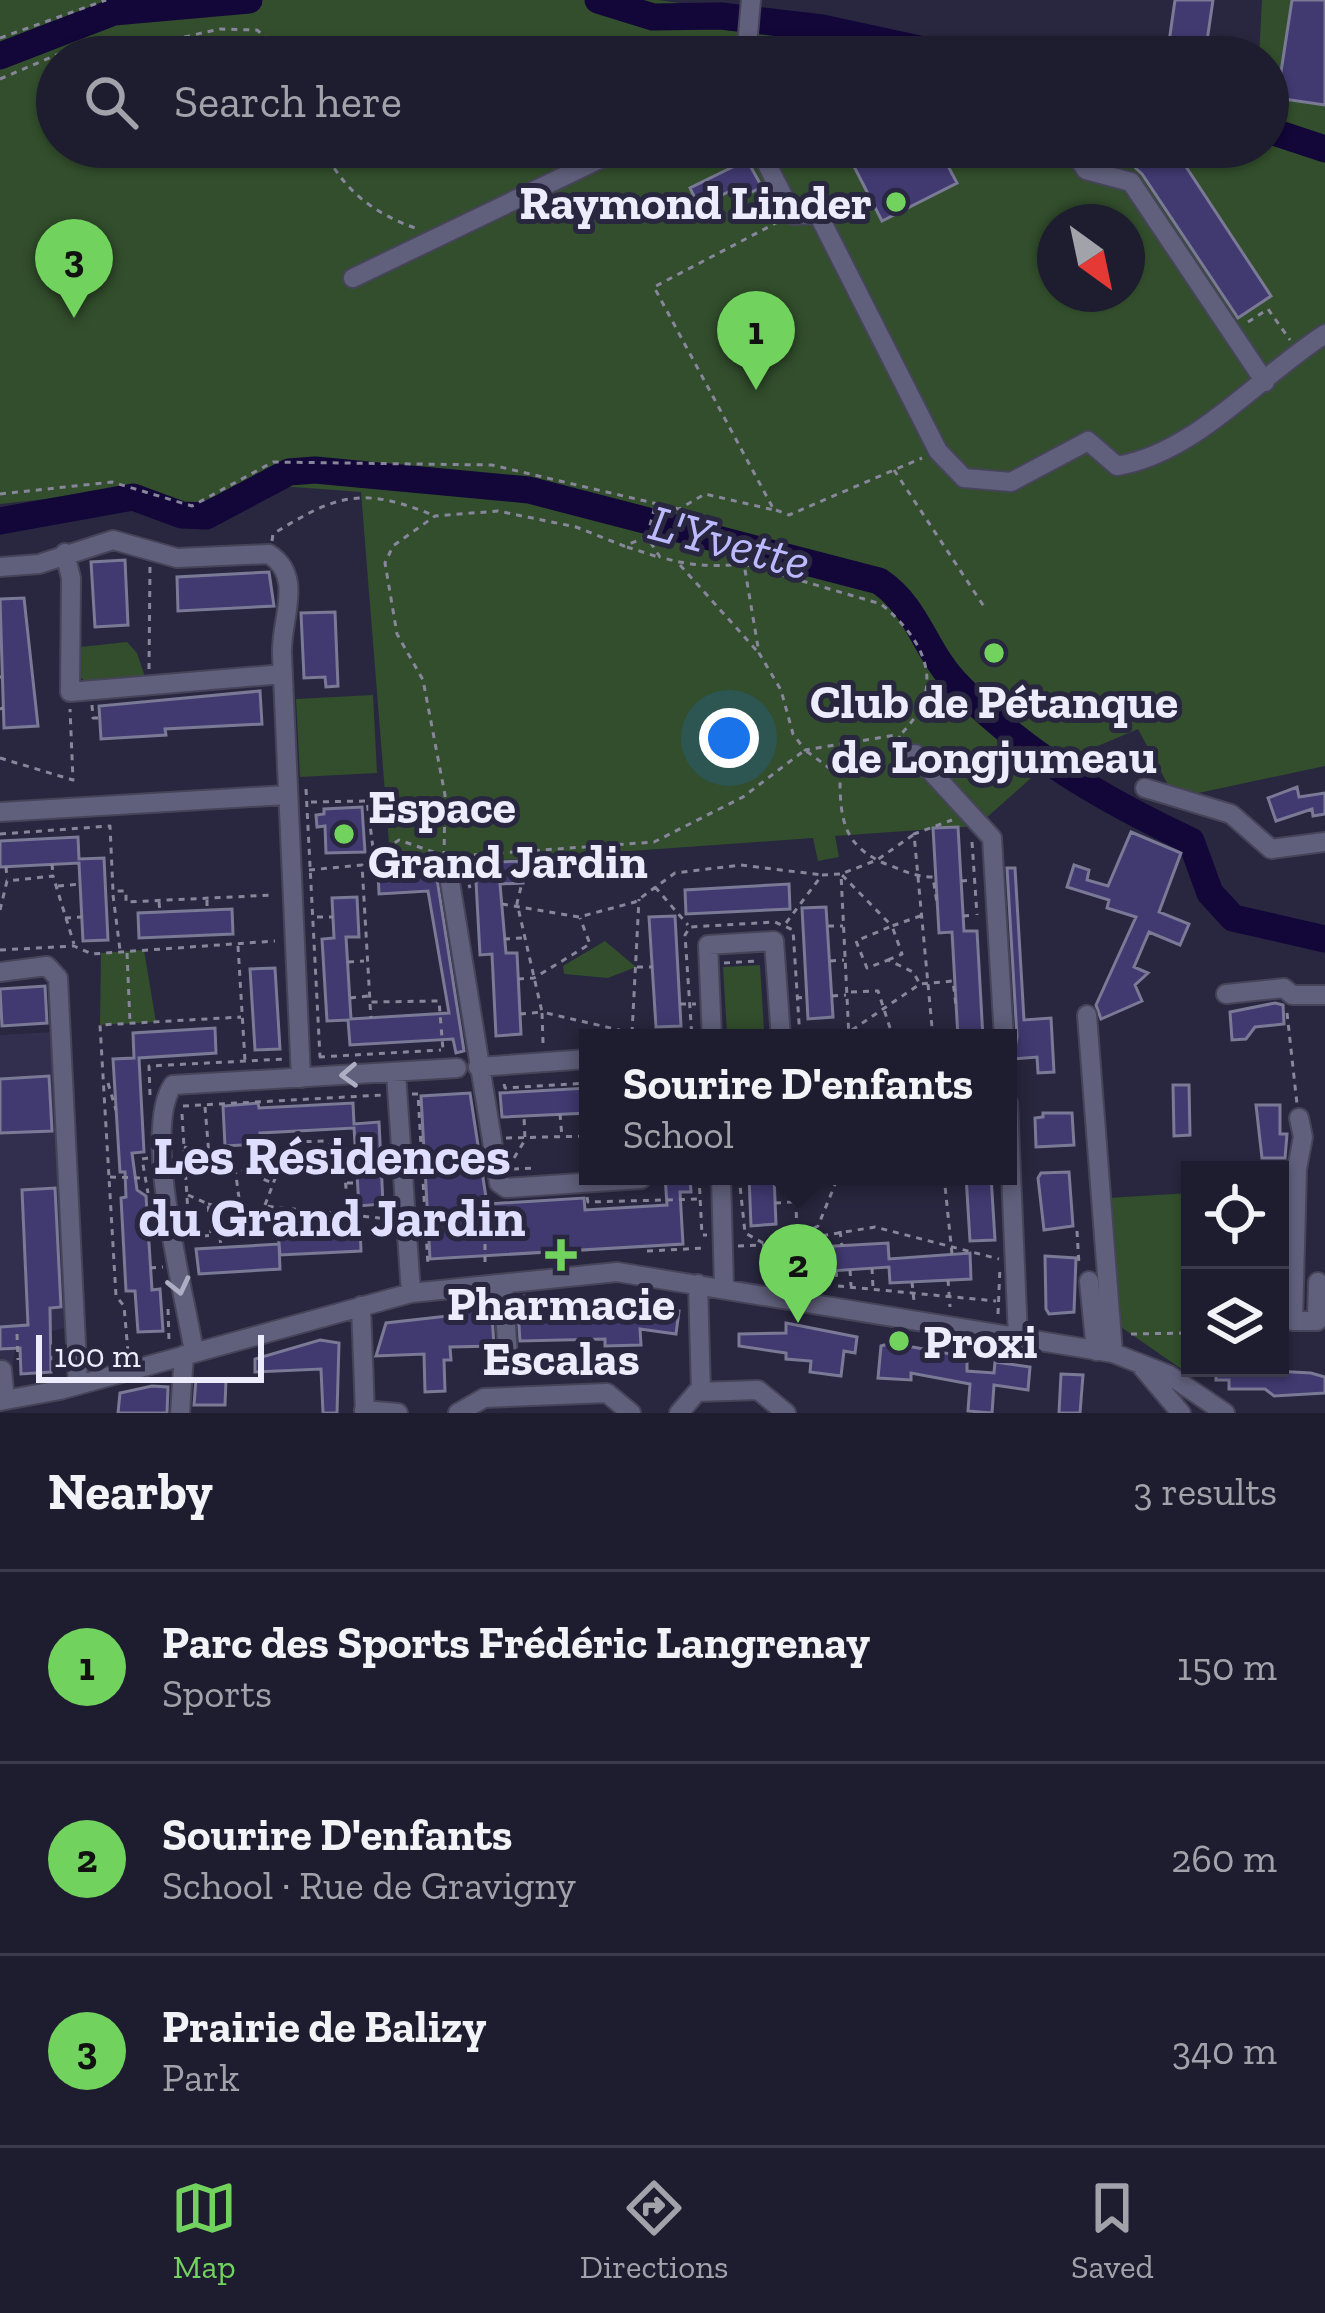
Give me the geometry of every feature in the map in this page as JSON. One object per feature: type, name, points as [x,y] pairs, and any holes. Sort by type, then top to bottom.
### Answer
[{"type":"street","points":[[353,278],[581,168]]},
{"type":"street","points":[[769,168],[793,214],[818,214],[938,451],[964,478],[1011,482],[1088,441],[1117,466],[1145,461],[1265,382],[1325,334]]},
{"type":"street","points":[[1085,168],[1131,182],[1265,382]]},
{"type":"street","points":[[0,567],[39,564],[113,541],[177,558],[269,554],[282,563],[290,595],[280,627],[286,795],[307,1064]]},
{"type":"street","points":[[65,553],[71,578],[70,692],[283,674]]},
{"type":"street","points":[[915,754],[992,838],[1003,1029]]},
{"type":"street","points":[[1145,788],[1231,814],[1271,849],[1325,842]]},
{"type":"street","points":[[0,812],[286,795]]},
{"type":"street","points":[[457,882],[506,1188],[579,1184]]},
{"type":"street","points":[[712,1029],[708,945],[774,940],[780,1029]]},
{"type":"street","points":[[0,971],[47,966],[58,978],[69,1388],[59,1413]]},
{"type":"street","points":[[1226,994],[1325,994]]},
{"type":"street","points":[[1087,1015],[1104,1352]]},
{"type":"street","points":[[487,1066],[579,1060]]},
{"type":"street","points":[[180,1413],[185,1350],[181,1238],[162,1101],[173,1084],[307,1064],[396,1073],[457,1068]]},
{"type":"street","points":[[396,1073],[410,1293]]},
{"type":"street","points":[[1295,1282],[1322,1282],[1317,1321],[1294,1321],[1297,1169],[1301,1127],[1325,1137]]},
{"type":"street","points":[[721,1185],[724,1288]]},
{"type":"street","points":[[1011,1185],[1018,1337]]},
{"type":"street","points":[[2,1370],[3,1401],[69,1388],[185,1350],[410,1293],[616,1273],[1104,1352],[1169,1375],[1225,1413]]},
{"type":"street","points":[[1089,1281],[1104,1352]]},
{"type":"street","points":[[503,1284],[508,1356]]},
{"type":"street","points":[[698,1284],[701,1392]]},
{"type":"street","points":[[361,1306],[364,1412],[398,1413]]},
{"type":"street","points":[[1139,1364],[1181,1413]]},
{"type":"street","points":[[679,1413],[701,1392],[758,1390],[786,1413]]},
{"type":"street","points":[[458,1413],[484,1398],[607,1394],[631,1413]]},
{"type":"path","points":[[0,38],[106,0]]},
{"type":"path","points":[[188,36],[220,29],[257,30],[264,36]]},
{"type":"path","points":[[0,79],[36,64]]},
{"type":"path","points":[[335,168],[345,186],[369,206],[438,237]]},
{"type":"path","points":[[774,509],[654,287],[793,214]]},
{"type":"path","points":[[1229,334],[1268,309],[1298,351]]},
{"type":"path","points":[[0,494],[112,482],[192,506],[273,462],[492,465],[679,509],[705,494],[789,514],[938,451]]},
{"type":"path","points":[[894,470],[985,608]]},
{"type":"path","points":[[273,534],[316,508],[355,494],[400,502],[435,516],[497,511],[576,527],[678,563],[704,568],[744,564],[881,604],[895,616],[930,670],[930,689],[912,723],[897,737]]},
{"type":"path","points":[[656,505],[647,537],[660,557]]},
{"type":"path","points":[[435,516],[393,546],[385,562],[397,634],[423,680],[445,795],[444,856]]},
{"type":"path","points":[[624,546],[647,537]]},
{"type":"path","points":[[149,685],[152,552]]},
{"type":"path","points":[[678,563],[759,653]]},
{"type":"path","points":[[744,564],[759,653],[805,749],[840,776],[840,821],[856,847],[877,860],[919,877],[933,877],[937,903]]},
{"type":"path","points":[[0,758],[73,780],[70,692]]},
{"type":"path","points":[[290,872],[362,865],[399,840],[444,856],[654,842],[742,797],[805,749],[897,737],[911,744],[912,723]]},
{"type":"path","points":[[307,1064],[317,999],[308,802],[368,801],[374,856]]},
{"type":"path","points":[[502,904],[580,916],[639,898],[675,873],[741,865],[841,874],[877,860],[914,834],[969,811]]},
{"type":"path","points":[[309,821],[316,820]]},
{"type":"path","points":[[5,841],[2,834],[110,826],[109,882],[124,952],[130,1023]]},
{"type":"path","points":[[51,830],[51,838]]},
{"type":"path","points":[[914,834],[932,1029]]},
{"type":"path","points":[[959,847],[973,846]]},
{"type":"path","points":[[52,864],[74,946]]},
{"type":"path","points":[[362,865],[361,916],[371,1018]]},
{"type":"path","points":[[0,910],[6,867]]},
{"type":"path","points":[[841,874],[849,1029]]},
{"type":"path","points":[[841,874],[892,926],[902,954],[867,968],[856,941]]},
{"type":"path","points":[[787,923],[822,875]]},
{"type":"path","points":[[4,885],[53,876]]},
{"type":"path","points":[[961,880],[974,880]]},
{"type":"path","points":[[521,883],[517,903],[542,1012],[543,1045],[527,1046]]},
{"type":"path","points":[[56,886],[80,884]]},
{"type":"path","points":[[655,886],[689,926]]},
{"type":"path","points":[[113,891],[126,890],[126,902],[281,894]]},
{"type":"path","points":[[206,898],[207,910]]},
{"type":"path","points":[[632,1029],[639,898]]},
{"type":"path","points":[[159,900],[160,913]]},
{"type":"path","points":[[773,910],[775,922]]},
{"type":"path","points":[[738,912],[739,923]]},
{"type":"path","points":[[704,914],[705,925]]},
{"type":"path","points":[[845,941],[922,915]]},
{"type":"path","points":[[963,916],[976,915]]},
{"type":"path","points":[[107,916],[116,918]]},
{"type":"path","points":[[518,979],[534,978],[585,950],[592,938],[580,916]]},
{"type":"path","points":[[65,917],[82,917]]},
{"type":"path","points":[[313,917],[333,917]]},
{"type":"path","points":[[689,926],[787,923],[793,930],[800,1029]]},
{"type":"path","points":[[689,926],[685,934],[690,1029]]},
{"type":"path","points":[[828,926],[844,926]]},
{"type":"path","points":[[793,930],[803,928]]},
{"type":"path","points":[[676,936],[685,934]]},
{"type":"path","points":[[209,935],[209,946]]},
{"type":"path","points":[[0,950],[74,946],[92,954],[294,936]]},
{"type":"path","points":[[161,938],[161,949]]},
{"type":"path","points":[[505,939],[524,938]]},
{"type":"path","points":[[237,944],[245,1061]]},
{"type":"path","points":[[830,961],[846,960]]},
{"type":"path","points":[[348,962],[366,961]]},
{"type":"path","points":[[720,969],[723,963],[762,961]]},
{"type":"path","points":[[888,961],[913,971],[920,984]]},
{"type":"path","points":[[796,964],[805,964]]},
{"type":"path","points":[[635,967],[652,967]]},
{"type":"path","points":[[316,968],[323,968]]},
{"type":"path","points":[[678,970],[687,969]]},
{"type":"path","points":[[856,1029],[920,984],[953,981],[956,1006]]},
{"type":"path","points":[[832,996],[878,991],[889,1029]]},
{"type":"path","points":[[1288,991],[1301,1127]]},
{"type":"path","points":[[240,994],[251,994]]},
{"type":"path","points":[[798,998],[807,997]]},
{"type":"path","points":[[151,1106],[149,1066],[245,1061],[307,1064],[443,1050],[439,1001],[350,998]]},
{"type":"path","points":[[317,999],[326,999]]},
{"type":"path","points":[[405,1003],[405,1016]]},
{"type":"path","points":[[520,1013],[542,1012],[606,1029]]},
{"type":"path","points":[[766,1016],[766,1029]]},
{"type":"path","points":[[116,1111],[100,1024],[242,1017]]},
{"type":"path","points":[[190,1029],[191,1019]]},
{"type":"path","points":[[724,1021],[724,1029]]},
{"type":"path","points":[[156,1022],[157,1031]]},
{"type":"path","points":[[242,1030],[254,1029]]},
{"type":"path","points":[[406,1042],[407,1052]]},
{"type":"path","points":[[372,1044],[373,1054]]},
{"type":"path","points":[[193,1054],[193,1064]]},
{"type":"path","points":[[158,1056],[159,1066]]},
{"type":"path","points":[[487,1066],[505,1088],[579,1085]]},
{"type":"path","points":[[140,1083],[150,1082]]},
{"type":"path","points":[[109,1083],[106,1131],[114,1270],[116,1296],[125,1312],[128,1358]]},
{"type":"path","points":[[255,1232],[181,1238],[187,1194],[181,1106],[386,1095],[386,1112]]},
{"type":"path","points":[[205,1105],[209,1155]]},
{"type":"path","points":[[560,1114],[562,1138]]},
{"type":"path","points":[[485,1262],[485,1222],[503,1176],[525,1140],[524,1116]]},
{"type":"path","points":[[324,1130],[326,1142]]},
{"type":"path","points":[[106,1131],[117,1131]]},
{"type":"path","points":[[256,1246],[258,1213],[274,1183],[289,1142],[288,1132]]},
{"type":"path","points":[[498,1137],[579,1137]]},
{"type":"path","points":[[289,1142],[339,1144],[348,1215]]},
{"type":"path","points":[[153,1144],[154,1158],[142,1159],[143,1178],[144,1193],[156,1193]]},
{"type":"path","points":[[184,1147],[274,1183]]},
{"type":"path","points":[[343,1151],[356,1149]]},
{"type":"path","points":[[235,1166],[240,1208]]},
{"type":"path","points":[[108,1177],[143,1178]]},
{"type":"path","points":[[346,1183],[358,1183]]},
{"type":"path","points":[[699,1185],[702,1235],[713,1234],[713,1247]]},
{"type":"path","points":[[740,1185],[745,1233],[766,1245],[840,1229],[875,1227],[1002,1260]]},
{"type":"path","points":[[795,1185],[797,1237]]},
{"type":"path","points":[[797,1237],[818,1226],[835,1185]]},
{"type":"path","points":[[946,1185],[952,1254]]},
{"type":"path","points":[[187,1194],[218,1210],[240,1208],[258,1213]]},
{"type":"path","points":[[265,1206],[391,1220],[390,1200]]},
{"type":"path","points":[[775,1203],[796,1202]]},
{"type":"path","points":[[208,1204],[212,1235]]},
{"type":"path","points":[[741,1205],[750,1204]]},
{"type":"path","points":[[300,1210],[302,1230]]},
{"type":"path","points":[[334,1213],[335,1228]]},
{"type":"path","points":[[112,1224],[122,1225]]},
{"type":"path","points":[[840,1229],[842,1246]]},
{"type":"path","points":[[220,1235],[221,1248]]},
{"type":"path","points":[[766,1245],[777,1285]]},
{"type":"path","points":[[150,1268],[164,1267]]},
{"type":"path","points":[[872,1268],[874,1302]]},
{"type":"path","points":[[114,1270],[125,1269]]},
{"type":"path","points":[[836,1270],[838,1296]]},
{"type":"path","points":[[850,1270],[851,1287]]},
{"type":"path","points":[[948,1280],[951,1315]]},
{"type":"path","points":[[912,1282],[914,1309]]},
{"type":"path","points":[[838,1286],[998,1301]]},
{"type":"path","points":[[177,1321],[171,1307],[169,1345],[185,1350]]},
{"type":"path","points":[[125,1312],[136,1311]]},
{"type":"path","points":[[1131,1334],[1181,1333]]},
{"type":"shaded area","points":[[54,1032],[68,1327],[16,1341],[11,1377],[0,1377],[0,1035]]},
{"type":"green space","points":[[0,0],[659,0],[903,36],[36,36],[36,168],[1289,168],[1289,36],[1260,36],[1262,0],[1325,0],[1325,766],[1175,798],[1138,729],[1039,771],[977,826],[835,836],[839,857],[818,861],[813,838],[391,868],[361,492],[294,487],[237,491],[178,507],[136,489],[0,504]]},
{"type":"green space","points":[[127,642],[137,653],[146,680],[90,684],[81,678],[80,647]]},
{"type":"green space","points":[[373,695],[377,773],[300,777],[296,699]]},
{"type":"green space","points":[[605,941],[636,967],[608,978],[564,974],[563,966]]},
{"type":"green space","points":[[144,950],[156,1022],[100,1025],[101,953]]},
{"type":"green space","points":[[760,965],[764,1029],[727,1029],[723,967]]},
{"type":"green space","points":[[1181,1194],[1181,1369],[1118,1325],[1108,1198]]},
{"type":"building","points":[[1175,0],[1213,0],[1208,36],[1170,36]]},
{"type":"building","points":[[1292,0],[1325,0],[1325,105],[1289,100],[1286,36]]},
{"type":"building","points":[[731,168],[751,168],[762,187],[735,200],[730,191],[699,207],[690,188]]},
{"type":"building","name":"Raymond Linder","points":[[855,168],[949,168],[957,183],[882,221]]},
{"type":"building","points":[[1136,168],[1187,168],[1271,296],[1238,318]]},
{"type":"building","points":[[125,560],[128,625],[95,627],[91,562]]},
{"type":"building","points":[[269,572],[274,606],[178,611],[177,577]]},
{"type":"building","points":[[24,598],[38,726],[4,728],[0,599]]},
{"type":"building","points":[[335,612],[338,686],[326,687],[325,677],[304,678],[301,613]]},
{"type":"building","points":[[260,691],[262,724],[165,729],[166,735],[101,739],[99,706]]},
{"type":"building","points":[[1297,787],[1299,797],[1325,793],[1325,814],[1313,816],[1312,809],[1276,821],[1268,798]]},
{"type":"building","name":"Espace Grand Jardin","points":[[362,807],[365,852],[326,853],[325,826],[317,827],[316,815],[324,814],[324,809]]},
{"type":"building","points":[[958,827],[964,931],[977,931],[982,1029],[957,1029],[952,932],[939,933],[933,828]]},
{"type":"building","points":[[1131,832],[1181,853],[1159,912],[1189,924],[1180,945],[1149,932],[1134,967],[1148,973],[1135,985],[1142,1001],[1101,1019],[1096,1005],[1136,917],[1107,908],[1109,900],[1067,887],[1074,865],[1089,870],[1087,880],[1108,886]]},
{"type":"building","points":[[78,837],[79,859],[104,858],[108,940],[83,941],[79,863],[0,867],[0,841]]},
{"type":"building","points":[[522,861],[523,883],[500,884],[506,953],[517,953],[521,1034],[496,1036],[492,954],[480,955],[475,863]]},
{"type":"building","points":[[435,866],[464,1051],[456,1053],[453,1039],[350,1045],[348,1020],[327,1021],[322,939],[334,938],[332,898],[357,897],[359,937],[346,937],[351,1019],[449,1013],[428,891],[379,894],[378,871]]},
{"type":"building","points":[[1007,868],[1015,868],[1024,1020],[1051,1018],[1054,1072],[1038,1073],[1037,1057],[1017,1059]]},
{"type":"building","points":[[789,884],[790,909],[686,914],[685,890]]},
{"type":"building","points":[[826,907],[833,1017],[808,1019],[802,908]]},
{"type":"building","points":[[232,909],[233,934],[139,938],[138,913]]},
{"type":"building","points":[[675,916],[681,1026],[656,1027],[649,917]]},
{"type":"building","points":[[275,968],[280,1049],[255,1050],[250,969]]},
{"type":"building","points":[[45,986],[47,1023],[2,1026],[0,989]]},
{"type":"building","points":[[1283,1005],[1284,1024],[1255,1027],[1246,1039],[1232,1040],[1230,1012]]},
{"type":"building","points":[[215,1028],[216,1053],[139,1058],[144,1152],[132,1153],[137,1190],[146,1196],[152,1290],[160,1289],[163,1331],[138,1332],[135,1291],[126,1291],[121,1198],[126,1197],[125,1172],[120,1172],[113,1059],[134,1058],[133,1033]]},
{"type":"building","points":[[49,1076],[52,1131],[0,1133],[0,1079]]},
{"type":"building","points":[[1173,1085],[1189,1085],[1190,1135],[1174,1136]]},
{"type":"building","points":[[579,1089],[579,1113],[502,1117],[500,1093]]},
{"type":"building","points":[[470,1093],[487,1204],[584,1198],[585,1210],[667,1205],[666,1185],[691,1185],[691,1192],[680,1192],[683,1244],[430,1259],[421,1096]]},
{"type":"building","points":[[258,1103],[259,1108],[353,1103],[354,1124],[379,1122],[383,1204],[359,1206],[354,1128],[260,1133],[260,1144],[225,1146],[223,1106]]},
{"type":"building","points":[[1256,1105],[1280,1105],[1280,1134],[1287,1134],[1285,1158],[1262,1158]]},
{"type":"building","points":[[1043,1113],[1072,1113],[1074,1145],[1036,1147],[1035,1118]]},
{"type":"building","points":[[1069,1172],[1073,1226],[1044,1230],[1038,1178],[1041,1173]]},
{"type":"building","points":[[749,1185],[774,1185],[776,1224],[751,1226]]},
{"type":"building","points":[[967,1185],[992,1185],[995,1240],[970,1241]]},
{"type":"building","points":[[55,1188],[61,1307],[50,1308],[51,1372],[21,1374],[20,1348],[0,1349],[0,1327],[28,1325],[22,1190]]},
{"type":"building","points":[[360,1226],[361,1251],[280,1255],[278,1231]]},
{"type":"building","points":[[888,1243],[889,1259],[970,1253],[971,1279],[890,1283],[889,1267],[785,1274],[783,1249]]},
{"type":"building","points":[[279,1244],[280,1269],[199,1274],[196,1249]]},
{"type":"building","points":[[1045,1256],[1076,1258],[1074,1312],[1049,1314],[1046,1309]]},
{"type":"building","points":[[533,1295],[534,1308],[604,1301],[679,1311],[676,1334],[640,1329],[641,1345],[605,1346],[605,1339],[520,1341],[517,1297]]},
{"type":"building","points":[[491,1300],[494,1346],[450,1347],[451,1360],[444,1360],[445,1391],[425,1392],[424,1354],[376,1356],[386,1323],[466,1314],[465,1303]]},
{"type":"building","points":[[786,1323],[857,1337],[855,1353],[844,1351],[841,1376],[810,1372],[811,1361],[786,1359],[786,1353],[739,1346],[739,1334],[786,1333]]},
{"type":"building","points":[[320,1340],[339,1343],[337,1413],[323,1413],[321,1369],[255,1372],[255,1359]]},
{"type":"building","points":[[891,1343],[967,1357],[967,1371],[994,1373],[995,1362],[1030,1367],[1028,1390],[994,1385],[992,1413],[968,1411],[970,1384],[911,1373],[911,1380],[878,1378],[881,1346]]},
{"type":"building","points":[[1311,1373],[1325,1377],[1325,1393],[1274,1396],[1265,1389],[1229,1389],[1229,1380],[1216,1380]]},
{"type":"building","points":[[1061,1374],[1083,1375],[1080,1413],[1059,1413]]},
{"type":"building","points":[[196,1379],[226,1380],[225,1405],[194,1405]]},
{"type":"building","points":[[168,1387],[167,1413],[118,1413],[120,1393]]},
{"type":"waterway","points":[[52,36],[114,12],[249,0]]},
{"type":"waterway","points":[[598,0],[653,17],[721,16],[859,36]]},
{"type":"waterway","points":[[0,56],[36,42]]},
{"type":"waterway","points":[[1289,137],[1325,149]]},
{"type":"waterway","name":"L'Yvette","points":[[0,521],[133,497],[182,515],[206,516],[289,472],[315,470],[529,490],[879,581],[903,603],[955,682],[1008,731],[1096,791],[1191,841],[1210,893],[1233,918],[1325,939]]},
{"type":"place","name":"Raymond Linder","points":[[896,202]]},
{"type":"place","name":"Prairie de Balizy","points":[[74,318]]},
{"type":"place","name":"Parc des Sports Frédéric Langrenay","points":[[756,390]]},
{"type":"place","name":"Club de Pétanque de Longjumeau","points":[[994,653]]},
{"type":"place","name":"Espace Grand Jardin","points":[[344,834]]},
{"type":"place","name":"Pharmacie Escalas","points":[[561,1255]]},
{"type":"place","name":"Sourire D'enfants","points":[[798,1323]]},
{"type":"place","name":"Proxi","points":[[899,1341]]},
{"type":"district","name":"Les Résidences du Grand Jardin","points":[[332,1186]]}]
